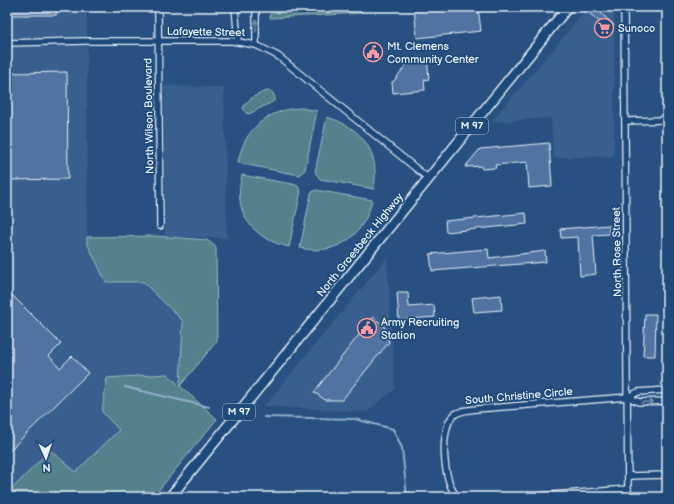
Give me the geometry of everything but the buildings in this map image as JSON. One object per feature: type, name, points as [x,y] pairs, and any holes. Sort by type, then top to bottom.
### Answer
[{"type":"main road","name":"North Groesbeck Highway","points":[[170,497],[568,7]]},
{"type":"street","name":"North Wilson Boulevard","points":[[158,7],[160,226]]},
{"type":"street","points":[[235,7],[238,42]]},
{"type":"street","points":[[256,7],[256,45]]},
{"type":"street","name":"North Rose Street","points":[[624,7],[628,497]]},
{"type":"street","name":"Lafayette Street","points":[[7,43],[158,41],[238,42],[256,45],[278,56],[429,179]]},
{"type":"street","points":[[625,121],[667,120]]},
{"type":"street","points":[[628,397],[638,392],[667,390]]},
{"type":"street","points":[[628,397],[638,402],[667,400]]},
{"type":"street","name":"South Christine Circle","points":[[458,497],[450,486],[445,455],[446,425],[455,414],[464,410],[628,397]]},
{"type":"street","points":[[628,476],[667,475]]},
{"type":"street","points":[[527,497],[628,489]]},
{"type":"shaded area","points":[[7,7],[87,7],[87,243],[106,282],[143,282],[184,321],[180,386],[67,497],[7,497]]},
{"type":"shaded area","points":[[589,7],[614,7],[614,156],[553,158],[551,118],[491,122]]},
{"type":"shaded area","points":[[164,86],[224,87],[227,238],[165,237]]},
{"type":"shaded area","points":[[387,258],[395,389],[367,412],[264,406]]},
{"type":"green space","points":[[271,7],[365,7],[361,13],[270,18]]},
{"type":"green space","points":[[267,91],[272,92],[275,97],[274,101],[249,114],[246,113],[243,108],[247,102],[257,95]]},
{"type":"green space","points":[[301,108],[317,111],[305,170],[299,175],[238,163],[245,141],[251,131],[259,124],[278,112]]},
{"type":"green space","points":[[327,117],[350,128],[366,143],[374,164],[374,189],[320,179],[315,172]]},
{"type":"green space","points":[[242,175],[297,185],[301,191],[289,247],[265,238],[248,222],[240,201]]},
{"type":"green space","points":[[316,190],[372,200],[368,213],[362,224],[355,234],[346,241],[325,249],[313,250],[300,248],[311,193]]},
{"type":"green space","points":[[155,236],[207,240],[216,247],[217,341],[180,386],[183,321],[143,282],[106,282],[87,243],[87,237]]},
{"type":"green space","points":[[167,374],[217,419],[153,497],[7,497],[7,494],[50,450],[76,472],[119,430],[102,412],[107,378]]},
{"type":"waterway","points":[[125,387],[209,407]]},
{"type":"waterway","points":[[264,417],[355,419],[393,429],[402,448],[407,497]]},
{"type":"place","name":"Sunoco","points":[[604,28]]},
{"type":"place","name":"Mt. Clemens Community Center","points":[[373,52]]},
{"type":"place","name":"Army Recruiting Station","points":[[367,328]]}]
